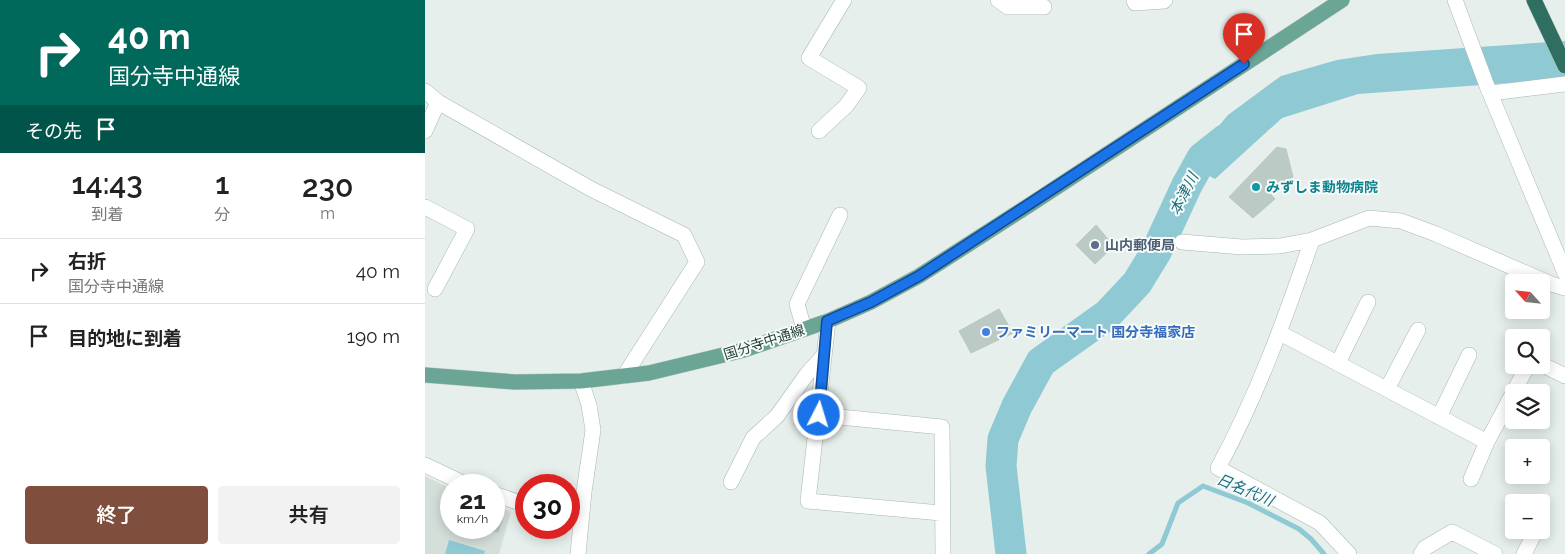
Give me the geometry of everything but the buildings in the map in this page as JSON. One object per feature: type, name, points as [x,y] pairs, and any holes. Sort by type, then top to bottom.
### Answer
[{"type":"highway","points":[[1534,0],[1565,66]]},
{"type":"main road","name":"国分寺中通線","points":[[425,375],[515,382],[581,381],[649,373],[744,350],[827,321],[871,302],[919,276],[1342,0]]},
{"type":"street","points":[[819,131],[846,106],[859,88],[809,58],[843,0]]},
{"type":"street","points":[[998,0],[1009,7],[1044,7]]},
{"type":"street","points":[[1134,0],[1135,3],[1165,0]]},
{"type":"street","points":[[1455,0],[1489,90],[1565,272]]},
{"type":"street","points":[[1489,90],[1565,84]]},
{"type":"street","points":[[425,91],[438,102],[591,190],[684,235],[697,262],[624,376]]},
{"type":"street","points":[[425,131],[438,102]]},
{"type":"street","points":[[425,207],[467,229],[435,289]]},
{"type":"street","points":[[804,329],[797,304],[840,215]]},
{"type":"street","points":[[1182,242],[1242,247],[1280,246],[1312,240],[1369,218],[1401,221],[1551,284],[1565,288]]},
{"type":"street","points":[[1312,240],[1280,333],[1238,431],[1218,468],[1320,523],[1349,554]]},
{"type":"street","points":[[1338,363],[1368,302]]},
{"type":"street","points":[[827,321],[819,415],[808,501],[941,514]]},
{"type":"street","points":[[1387,389],[1418,330]]},
{"type":"street","points":[[1280,333],[1487,442]]},
{"type":"street","points":[[731,482],[753,438],[777,416],[807,374],[824,355]]},
{"type":"street","points":[[1439,417],[1469,355]]},
{"type":"street","points":[[1550,368],[1565,376]]},
{"type":"street","points":[[1471,479],[1487,442],[1523,374]]},
{"type":"street","points":[[580,493],[593,430],[589,405],[581,381]]},
{"type":"street","points":[[819,415],[942,427],[941,514],[943,554]]},
{"type":"street","points":[[425,464],[445,474]]},
{"type":"street","points":[[1421,554],[1425,548],[1451,532],[1495,554]]},
{"type":"street","points":[[576,539],[578,554]]},
{"type":"street","points":[[1524,554],[1532,539]]},
{"type":"shaded area","points":[[425,476],[440,484],[440,539],[503,539],[499,554],[425,554]]},
{"type":"shaded area","points":[[505,510],[511,512],[505,533]]},
{"type":"water","points":[[1565,41],[1565,79],[1358,94],[1282,118],[1215,179],[1187,164],[1228,115],[1281,76],[1337,60],[1377,54]]},
{"type":"water","points":[[449,540],[485,551],[484,554],[445,554]]},
{"type":"waterway","name":"本津川","points":[[1011,554],[1001,466],[1003,439],[1017,406],[1041,362],[1107,315],[1137,283],[1156,252],[1187,185],[1202,158],[1226,139]]},
{"type":"waterway","name":"日名代川","points":[[1149,554],[1162,544],[1178,503],[1203,486],[1248,503],[1299,529],[1324,554]]},
{"type":"place","name":"みずしま動物病院","points":[[1256,187]]},
{"type":"place","name":"山内郵便局","points":[[1095,245]]},
{"type":"place","name":"ファミリーマート 国分寺福家店","points":[[986,332]]},
{"type":"route","points":[[819,415],[827,321],[871,302],[919,276],[1244,64]]}]
